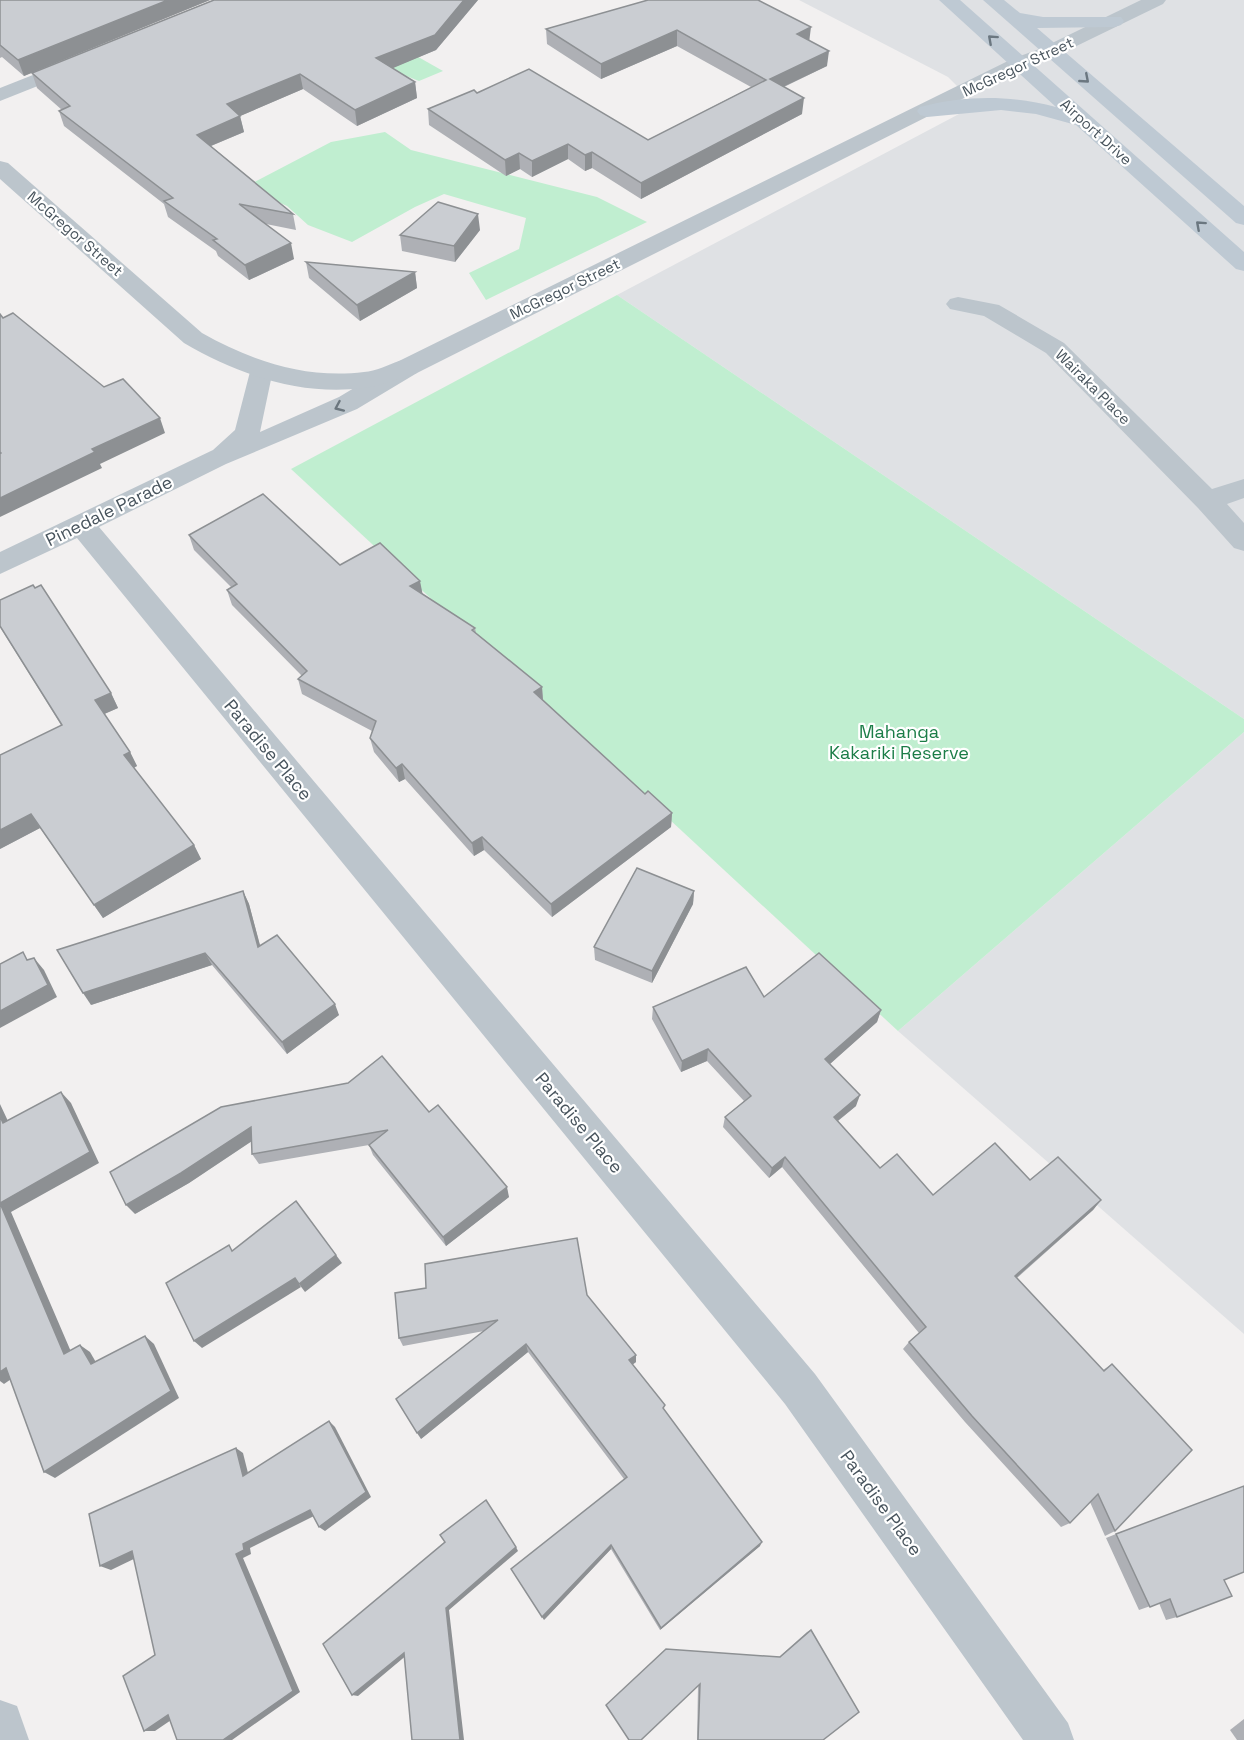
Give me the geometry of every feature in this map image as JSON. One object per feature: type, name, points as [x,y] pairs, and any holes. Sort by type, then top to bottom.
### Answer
[{"type":"main road","name":"Airport Drive","points":[[949,0],[1244,264]]},
{"type":"main road","name":"Airport Drive","points":[[993,0],[1244,218]]},
{"type":"main road","points":[[1015,18],[1043,23],[1114,21]]},
{"type":"main road","points":[[927,111],[993,101],[1020,103],[1087,124]]},
{"type":"street","name":"McGregor Street","points":[[0,168],[193,338],[225,357],[293,379],[365,380],[408,366],[927,111],[1019,63],[1053,50],[1156,0]]},
{"type":"street","points":[[0,95],[89,59]]},
{"type":"street","name":"Wairaka Place","points":[[958,304],[991,310],[1055,348],[1208,501],[1244,541]]},
{"type":"street","name":"Pinedale Parade","points":[[0,564],[82,526],[217,458],[348,403],[408,366]]},
{"type":"street","name":"Pinedale Parade","points":[[217,458],[247,434],[261,370]]},
{"type":"street","points":[[1208,501],[1244,488]]},
{"type":"street","name":"Paradise Place","points":[[82,526],[800,1389],[1051,1740]]},
{"type":"street","points":[[0,1723],[6,1740]]},
{"type":"shaded area","points":[[799,0],[1244,0],[1244,719],[617,295],[976,105],[948,77]]},
{"type":"shaded area","points":[[1244,732],[1244,1334],[898,1031]]},
{"type":"green space","points":[[390,41],[443,71],[419,81],[386,68]]},
{"type":"green space","points":[[385,132],[411,150],[597,197],[647,222],[486,300],[469,273],[519,249],[526,218],[444,194],[415,207],[352,242],[308,225],[287,206],[245,187],[331,142]]},
{"type":"green space","name":"Mahanga Kakariki Reserve","points":[[617,295],[1244,719],[1244,732],[898,1031],[291,469]]},
{"type":"building","points":[[0,0],[168,0],[18,60],[0,45]]},
{"type":"building","points":[[214,0],[464,0],[435,35],[376,58],[415,82],[355,110],[300,74],[227,104],[240,116],[197,135],[293,214],[239,204],[291,243],[245,265],[213,240],[217,239],[164,201],[173,198],[59,111],[70,106],[32,73]]},
{"type":"building","points":[[648,0],[758,0],[811,27],[797,34],[829,51],[770,79],[804,98],[641,183],[592,152],[585,155],[568,144],[532,161],[519,153],[505,160],[428,109],[474,90],[477,93],[529,69],[648,140],[766,80],[677,30],[601,64],[546,29]]},
{"type":"building","points":[[438,202],[478,214],[454,246],[400,235]]},
{"type":"building","points":[[306,262],[415,272],[357,305]]},
{"type":"building","points":[[13,313],[104,387],[123,379],[160,418],[92,449],[95,452],[0,498],[0,314],[3,318]]},
{"type":"building","points":[[263,494],[340,565],[380,543],[420,581],[410,586],[475,628],[472,630],[542,687],[534,692],[645,794],[648,791],[672,813],[551,904],[482,837],[472,843],[402,764],[396,768],[370,738],[376,721],[298,679],[307,671],[227,590],[237,584],[189,535]]},
{"type":"building","points":[[33,585],[35,588],[41,585],[111,693],[95,700],[130,752],[124,755],[194,845],[94,905],[31,814],[0,830],[0,755],[62,725],[0,626],[0,600]]},
{"type":"building","points":[[637,868],[694,891],[652,971],[594,947]]},
{"type":"building","points":[[243,891],[258,947],[277,935],[335,1004],[282,1042],[205,953],[83,993],[57,950]]},
{"type":"building","points":[[23,952],[27,960],[34,958],[48,985],[0,1011],[0,964]]},
{"type":"building","points":[[819,953],[881,1010],[825,1059],[860,1095],[834,1117],[880,1168],[897,1154],[933,1195],[995,1143],[1030,1180],[1058,1157],[1101,1200],[1015,1276],[1104,1371],[1112,1364],[1192,1450],[1115,1531],[1098,1494],[1070,1523],[972,1416],[909,1342],[926,1327],[785,1157],[772,1168],[725,1117],[751,1096],[708,1049],[682,1061],[653,1007],[746,967],[764,997]]},
{"type":"building","points":[[382,1056],[429,1112],[438,1105],[507,1187],[443,1237],[369,1145],[388,1130],[252,1154],[251,1127],[181,1173],[126,1205],[110,1172],[221,1107],[348,1083]]},
{"type":"building","points":[[61,1092],[90,1152],[0,1203],[0,1116],[3,1123]]},
{"type":"building","points":[[296,1201],[336,1255],[299,1284],[295,1278],[194,1341],[166,1283],[229,1245],[232,1251]]},
{"type":"building","points":[[0,1203],[64,1354],[80,1345],[91,1364],[145,1336],[171,1391],[44,1472],[6,1368],[0,1372]]},
{"type":"building","points":[[577,1238],[587,1295],[636,1355],[629,1360],[665,1405],[663,1408],[762,1542],[661,1628],[611,1545],[542,1617],[511,1569],[627,1477],[526,1344],[417,1433],[396,1399],[498,1320],[399,1338],[395,1293],[426,1288],[425,1264]]},
{"type":"building","points":[[329,1421],[366,1492],[319,1527],[310,1510],[243,1544],[244,1550],[236,1554],[293,1691],[223,1740],[177,1740],[168,1715],[144,1731],[123,1676],[155,1655],[132,1551],[100,1566],[89,1514],[236,1448],[243,1476]]},
{"type":"building","points":[[1244,1486],[1244,1572],[1224,1580],[1232,1596],[1177,1617],[1170,1599],[1150,1607],[1116,1534]]},
{"type":"building","points":[[486,1500],[516,1547],[446,1608],[460,1740],[412,1740],[404,1653],[352,1695],[323,1644],[445,1542],[440,1535]]},
{"type":"building","points":[[811,1630],[859,1712],[823,1740],[698,1740],[700,1684],[641,1740],[629,1740],[606,1705],[666,1649],[780,1657]]}]
